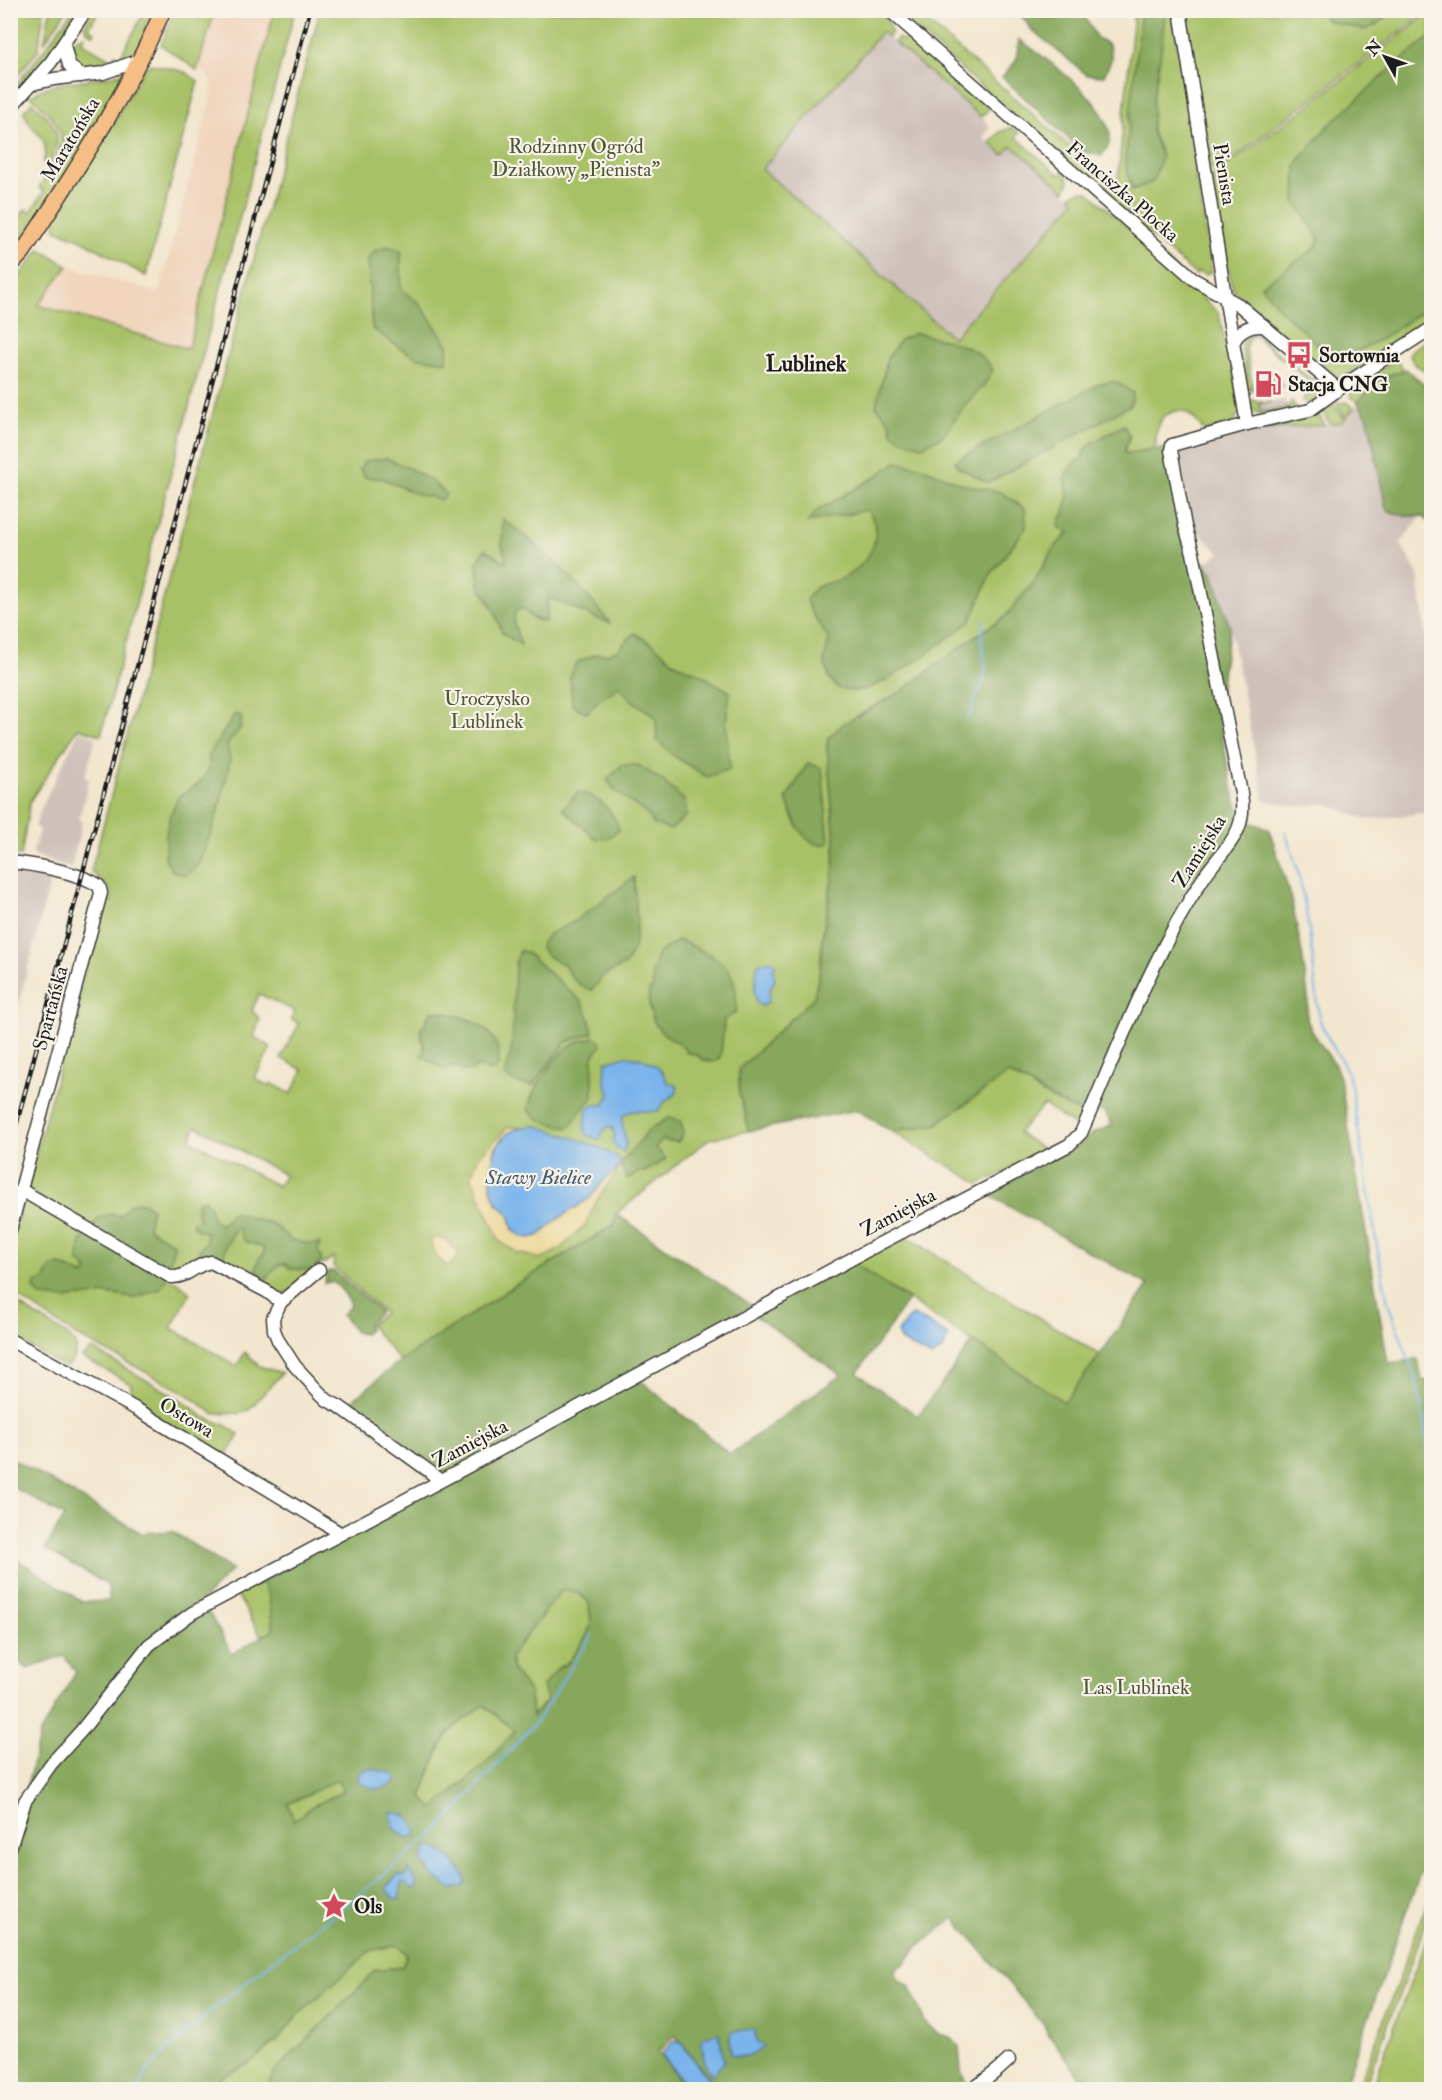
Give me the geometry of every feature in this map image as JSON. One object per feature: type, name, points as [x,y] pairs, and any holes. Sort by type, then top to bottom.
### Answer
[{"type":"main road","name":"Maratońska","points":[[10,266],[23,252],[102,128],[140,60],[163,10]]},
{"type":"street","points":[[10,108],[64,45],[87,10]]},
{"type":"street","name":"Franciszka Plocka","points":[[889,10],[1195,280],[1234,301],[1338,389]]},
{"type":"street","name":"Pienista","points":[[1180,10],[1247,424]]},
{"type":"street","name":"Maratońska","points":[[64,45],[69,65],[81,76]]},
{"type":"street","name":"Maratońska","points":[[32,84],[110,72],[140,60]]},
{"type":"street","points":[[1233,343],[1243,330],[1264,326]]},
{"type":"street","name":"Zamiejska","points":[[10,1848],[25,1802],[37,1782],[149,1646],[192,1613],[881,1243],[1069,1145],[1081,1133],[1125,1030],[1168,940],[1205,876],[1232,840],[1243,815],[1241,793],[1193,553],[1185,526],[1172,450],[1174,443],[1310,410],[1431,328]]},
{"type":"street","name":"Spartańska","points":[[10,862],[90,880],[99,885],[101,892],[10,1230]]},
{"type":"street","points":[[21,1190],[171,1277],[183,1276],[203,1263],[211,1262],[266,1291],[281,1302]]},
{"type":"street","points":[[319,1269],[281,1302],[273,1318],[274,1330],[295,1366],[327,1400],[340,1407],[440,1481]]},
{"type":"street","name":"Ostowa","points":[[10,1340],[138,1410],[340,1533]]},
{"type":"street","points":[[973,2089],[1009,2060]]},
{"type":"shaded area","points":[[216,11],[274,11],[188,349],[38,305],[68,266],[159,293],[213,90],[210,78],[199,68]]},
{"type":"shaded area","points":[[882,32],[987,122],[990,128],[983,138],[1002,155],[1012,145],[1076,201],[953,338],[761,169]]},
{"type":"shaded area","points":[[1285,400],[1287,408],[1261,412],[1259,404]]},
{"type":"shaded area","points":[[1360,400],[1422,516],[1400,543],[1418,574],[1430,674],[1424,682],[1431,749],[1431,812],[1367,820],[1323,803],[1301,807],[1264,800],[1230,628],[1213,575],[1205,563],[1220,553],[1192,526],[1178,448],[1247,431],[1314,427],[1342,422]]},
{"type":"shaded area","points":[[79,731],[96,737],[85,777],[89,779],[71,868],[45,859],[34,854],[33,851],[39,830],[35,826],[43,804]]},
{"type":"shaded area","points":[[11,867],[52,875],[11,1033]]},
{"type":"shaded area","points":[[675,2035],[718,2089],[687,2089],[657,2052]]},
{"type":"green space","points":[[175,10],[215,11],[197,70],[161,45]]},
{"type":"green space","points":[[15,11],[44,11],[38,51],[11,83],[11,27]]},
{"type":"green space","points":[[50,11],[66,11],[44,43]]},
{"type":"green space","points":[[72,11],[78,11],[48,55],[11,99],[11,91]]},
{"type":"green space","points":[[92,11],[99,11],[89,28],[95,32],[93,34],[86,31],[84,26]]},
{"type":"green space","points":[[145,11],[152,11],[144,29],[147,30],[133,55],[105,68],[88,69],[74,66],[70,47],[78,37],[85,37],[82,43],[112,60],[115,54],[120,57]]},
{"type":"green space","points":[[274,11],[295,11],[101,735],[78,728],[30,801],[21,856],[11,855],[11,287],[40,249],[68,266],[38,305],[188,349]]},
{"type":"green space","name":"Uroczysko Lublinek","points":[[320,11],[879,11],[889,22],[892,32],[888,37],[882,32],[762,169],[953,338],[1075,201],[1071,196],[1081,191],[1088,192],[1190,281],[1189,284],[1219,314],[1228,357],[1231,357],[1241,410],[1232,424],[1205,432],[1196,420],[1181,411],[1169,413],[1162,418],[1156,433],[1156,444],[1152,449],[1125,454],[1069,532],[1054,548],[1034,582],[1004,618],[974,637],[899,693],[860,714],[828,738],[835,843],[834,868],[823,932],[820,970],[814,998],[739,1069],[739,1094],[748,1131],[709,1139],[616,1214],[615,1224],[400,1361],[370,1325],[384,1313],[333,1266],[334,1257],[313,1270],[289,1292],[277,1295],[210,1259],[184,1274],[167,1272],[174,1244],[147,1228],[150,1218],[129,1205],[121,1216],[100,1217],[93,1226],[34,1194],[27,1186],[104,901],[112,901],[110,890],[91,871]],"holes":[[[259,994],[295,1011],[291,1019],[299,1024],[281,1058],[303,1070],[291,1094],[271,1083],[269,1087],[255,1078],[271,1047],[254,1037],[260,1019],[252,1011]],[[196,1126],[285,1175],[278,1186],[190,1140]]]},
{"type":"green space","points":[[895,11],[915,11],[1117,188],[1134,11],[1172,11],[1198,178],[1195,178],[1195,182],[1198,182],[1212,271],[1206,275],[1198,272],[1196,275]]},
{"type":"green space","points":[[1018,11],[1089,11],[1085,18],[1096,37],[1109,45],[1112,58],[1104,76],[1087,75],[1031,29]]},
{"type":"green space","points":[[1141,11],[1165,11],[1153,99],[1152,132],[1162,156],[1153,182],[1132,190],[1125,162]]},
{"type":"green space","points":[[1184,11],[1318,11],[1328,21],[1376,25],[1392,11],[1428,11],[1227,163],[1211,171]]},
{"type":"green space","points":[[1318,11],[1392,11],[1376,25],[1364,30],[1328,21]]},
{"type":"green space","points":[[1431,12],[1431,323],[1381,356],[1338,380],[1332,372],[1269,325],[1270,322],[1233,290],[1226,259],[1223,260],[1211,177]]},
{"type":"green space","points":[[1431,36],[1431,305],[1380,340],[1347,356],[1327,354],[1279,308],[1261,286],[1315,248],[1319,239],[1295,201],[1296,164],[1327,127]]},
{"type":"green space","points":[[899,38],[900,40],[909,39],[987,106],[988,110],[981,117],[894,42]]},
{"type":"green space","points":[[1019,39],[1077,85],[1103,115],[1109,130],[1109,144],[1101,156],[1083,152],[1002,77],[1016,61]]},
{"type":"green space","points":[[151,64],[185,72],[198,81],[146,276],[80,239],[56,230],[54,218],[120,112],[142,71]]},
{"type":"green space","points":[[126,71],[58,187],[11,254],[10,229],[25,209],[31,212],[44,191],[39,188],[60,149],[61,139],[54,120],[31,96],[53,85],[102,78]]},
{"type":"green space","points":[[32,102],[47,117],[56,131],[57,146],[48,166],[43,162],[45,147],[43,141],[28,121],[24,111]]},
{"type":"green space","points":[[1010,128],[1020,132],[1016,137],[1059,175],[1064,170],[1069,182],[1065,191],[1012,146],[1003,155],[990,143],[1000,132]]},
{"type":"green space","points":[[388,246],[401,251],[401,289],[419,303],[448,345],[447,362],[418,358],[372,328],[368,260],[376,250]]},
{"type":"green space","points":[[916,333],[969,348],[986,361],[993,370],[984,385],[967,403],[943,436],[922,446],[902,440],[892,432],[890,422],[876,406],[887,359],[900,340]]},
{"type":"green space","points":[[1254,334],[1319,386],[1320,393],[1314,402],[1306,404],[1303,399],[1315,386],[1254,335],[1248,340],[1246,348],[1253,391],[1244,383],[1247,382],[1241,344],[1249,335]]},
{"type":"green space","points":[[1431,337],[1431,374],[1414,364],[1409,354]]},
{"type":"green space","points":[[1393,362],[1398,362],[1404,370],[1386,376],[1373,385],[1358,402],[1350,396],[1354,387]]},
{"type":"green space","points":[[1406,369],[1431,391],[1431,524],[1422,516],[1404,516],[1386,509],[1368,418],[1358,402],[1379,379]]},
{"type":"green space","points":[[1268,371],[1283,386],[1254,391],[1254,389],[1271,386]]},
{"type":"green space","points":[[1115,381],[1133,393],[1131,405],[988,483],[958,467],[955,461],[1099,384]]},
{"type":"green space","points":[[1254,400],[1264,403],[1271,402],[1259,404],[1261,412],[1286,408],[1292,404],[1291,400],[1295,406],[1293,410],[1262,416],[1249,408],[1248,404]]},
{"type":"green space","points":[[1336,402],[1346,402],[1354,408],[1346,418]]},
{"type":"green space","points":[[1333,404],[1345,419],[1342,422],[1330,424],[1322,411]]},
{"type":"green space","points":[[1317,412],[1325,425],[1247,431],[1178,448]]},
{"type":"green space","name":"Las Lublinek","points":[[1124,425],[1130,436],[1125,447],[1125,454],[1163,448],[1167,450],[1188,551],[1205,563],[1213,575],[1230,628],[1218,714],[1233,792],[1242,819],[1269,829],[1291,898],[1302,953],[1308,996],[1307,1020],[1335,1065],[1340,1078],[1388,1363],[1418,1359],[1422,1381],[1431,1380],[1431,1843],[1343,2089],[1088,2089],[1043,2024],[954,1918],[914,1950],[905,1963],[894,1970],[900,1981],[909,1986],[926,2024],[939,2034],[950,2037],[959,2046],[961,2071],[968,2087],[963,2089],[718,2089],[675,2035],[658,2052],[687,2089],[266,2089],[274,2072],[375,1970],[402,1967],[407,1954],[397,1945],[370,1951],[299,2014],[277,2041],[248,2064],[202,2089],[11,2090],[11,1856],[28,1802],[151,1648],[207,1609],[232,1654],[273,1630],[269,1597],[262,1581],[438,1485],[349,1409],[349,1403],[400,1361],[522,1281],[614,1225],[616,1214],[752,1306],[638,1369],[639,1379],[730,1454],[841,1375],[754,1315],[853,1263],[908,1300],[857,1373],[918,1416],[973,1341],[1064,1402],[1100,1355],[1148,1285],[987,1194],[1081,1143],[1090,1135],[1112,1125],[1104,1111],[1076,1110],[1008,1074],[935,1125],[891,1131],[857,1110],[748,1131],[739,1094],[739,1069],[814,997],[834,868],[835,843],[828,738],[843,724],[899,693],[974,637],[1004,618],[1034,582],[1054,548],[1069,532],[1058,527],[1068,496],[1065,477],[1093,442]],"holes":[[[568,1590],[578,1593],[589,1602],[591,1624],[586,1637],[568,1663],[558,1668],[543,1686],[547,1701],[532,1716],[530,1693],[512,1669],[510,1657],[560,1592]],[[484,1705],[515,1731],[487,1762],[433,1809],[422,1798],[430,1773],[446,1737],[462,1721]],[[337,1780],[344,1791],[313,1806],[294,1820],[288,1804]],[[426,1849],[440,1850],[445,1856],[438,1879],[428,1871],[422,1860]],[[408,1871],[405,1881],[402,1882],[399,1899],[395,1899],[389,1883],[399,1875],[402,1877]]]},
{"type":"green space","points":[[386,458],[426,478],[446,494],[441,500],[414,493],[384,479],[365,477],[360,469],[365,461]]},
{"type":"green space","points":[[896,462],[921,467],[962,484],[1001,492],[1025,509],[1026,528],[991,574],[970,622],[887,680],[864,690],[852,691],[838,688],[829,678],[824,661],[829,640],[806,600],[815,588],[843,578],[858,568],[870,553],[875,528],[868,510],[808,522],[818,510],[872,479]]},
{"type":"green space","points":[[503,519],[560,567],[610,623],[548,598],[546,622],[534,619],[522,609],[515,611],[514,624],[521,645],[502,633],[495,612],[479,585],[477,563],[485,549],[507,563],[502,546]]},
{"type":"green space","points":[[634,633],[654,645],[675,663],[698,673],[730,692],[726,722],[730,769],[707,777],[675,757],[657,740],[656,717],[631,700],[620,686],[597,702],[587,713],[572,705],[570,677],[576,663],[596,654],[617,651]]},
{"type":"green space","points":[[235,714],[241,716],[241,727],[227,745],[230,760],[212,831],[198,865],[186,876],[172,871],[165,858],[166,834],[170,816],[178,797],[197,785],[209,770],[209,755]]},
{"type":"green space","points":[[808,763],[822,768],[829,843],[820,845],[813,843],[800,831],[786,799]]},
{"type":"green space","points":[[622,765],[638,765],[663,781],[685,801],[687,815],[671,830],[653,824],[647,814],[616,792],[607,780]]},
{"type":"green space","points":[[578,792],[591,796],[604,805],[617,823],[619,830],[608,838],[596,839],[563,809]]},
{"type":"green space","points":[[634,877],[637,920],[634,948],[625,965],[603,976],[592,990],[582,986],[575,981],[564,964],[552,959],[540,945],[549,934],[575,921]]},
{"type":"green space","points":[[679,940],[724,964],[734,983],[736,1012],[724,1020],[721,1055],[713,1062],[687,1052],[660,1030],[651,1014],[649,990],[653,988],[652,972],[658,953]]},
{"type":"green space","points":[[520,950],[527,953],[581,1001],[589,1017],[593,1033],[566,1042],[532,1086],[516,1083],[504,1075],[512,1048],[515,964]]},
{"type":"green space","points":[[432,1011],[470,1020],[490,1034],[496,1043],[499,1055],[497,1069],[491,1071],[477,1066],[472,1071],[462,1071],[454,1065],[445,1070],[421,1055],[425,1051],[420,1030]]},
{"type":"green space","points":[[595,1037],[600,1041],[601,1046],[593,1056],[593,1097],[568,1128],[536,1117],[528,1109],[530,1102],[539,1083],[553,1064],[573,1044]]},
{"type":"green space","points":[[1008,1074],[1050,1098],[1083,1112],[1079,1129],[1044,1105],[1018,1133],[1048,1152],[979,1184],[891,1131],[935,1125]]},
{"type":"green space","points":[[670,1117],[681,1122],[683,1134],[678,1142],[662,1140],[655,1147],[666,1159],[645,1172],[639,1172],[627,1179],[622,1161],[650,1129]]},
{"type":"green space","points":[[23,1196],[88,1233],[80,1245],[78,1260],[88,1270],[84,1276],[61,1265],[64,1299],[106,1294],[135,1298],[166,1279],[173,1280],[190,1294],[171,1328],[237,1366],[245,1352],[259,1366],[282,1373],[250,1409],[241,1413],[214,1414],[184,1392],[77,1336],[11,1292],[11,1243]]},
{"type":"green space","points":[[204,1199],[210,1207],[213,1220],[221,1225],[233,1212],[273,1224],[291,1240],[309,1244],[320,1243],[318,1251],[322,1260],[313,1270],[291,1269],[285,1264],[279,1265],[268,1278],[262,1279],[256,1269],[259,1258],[264,1255],[264,1248],[244,1241],[238,1228],[235,1229],[225,1249],[223,1265],[214,1257],[198,1255],[206,1243],[206,1232],[196,1229],[192,1223],[200,1220],[197,1214],[197,1202]]},
{"type":"green space","points":[[136,1202],[144,1203],[152,1208],[148,1228],[174,1244],[166,1279],[160,1289],[135,1298],[106,1294],[64,1299],[41,1297],[34,1289],[35,1283],[44,1280],[52,1266],[61,1265],[84,1276],[88,1270],[78,1260],[81,1240],[100,1217],[111,1214],[120,1216],[129,1205]]},
{"type":"green space","points":[[907,1237],[1100,1355],[1273,1468],[1064,1402],[853,1263]]},
{"type":"green space","points":[[328,1271],[334,1271],[380,1312],[368,1324],[369,1330],[364,1334],[355,1332],[342,1315],[350,1306],[349,1302],[333,1282],[324,1283]]},
{"type":"green space","points":[[10,1299],[67,1335],[76,1344],[71,1363],[65,1367],[11,1337]]},
{"type":"green space","points":[[92,1349],[183,1401],[204,1417],[225,1425],[239,1435],[225,1458],[132,1404],[131,1384],[82,1357]]},
{"type":"green space","points":[[11,1458],[141,1533],[172,1531],[232,1570],[195,1608],[147,1644],[24,1798],[40,1733],[76,1672],[64,1656],[28,1669],[11,1657],[10,1565],[15,1558],[83,1602],[109,1601],[108,1585],[45,1549],[64,1516],[11,1486]]},
{"type":"green space","points":[[262,1581],[269,1597],[273,1630],[261,1636],[236,1593]]},
{"type":"green space","points":[[568,1590],[578,1593],[589,1602],[591,1626],[579,1651],[558,1668],[547,1701],[531,1717],[530,1693],[512,1669],[510,1657],[560,1592]]},
{"type":"green space","points":[[484,1705],[515,1731],[487,1762],[433,1810],[422,1798],[442,1745],[454,1728]]},
{"type":"green space","points":[[337,1780],[345,1791],[313,1806],[294,1821],[287,1804]]},
{"type":"green space","points":[[1431,1892],[1431,1909],[1364,2089],[1358,2089]]},
{"type":"green space","points":[[1431,1927],[1431,2089],[1371,2089]]},
{"type":"green space","points":[[398,1945],[407,1954],[402,1967],[375,1970],[274,2072],[266,2089],[202,2090],[215,2080],[248,2064],[277,2041],[299,2014],[370,1950]]},
{"type":"sand","points":[[508,1127],[520,1127],[501,1139],[495,1148],[491,1188],[497,1204],[509,1214],[513,1230],[545,1231],[555,1221],[590,1198],[607,1177],[620,1167],[597,1200],[585,1225],[561,1248],[542,1259],[518,1253],[500,1242],[471,1176],[479,1156]]},
{"type":"sand","points":[[436,1237],[446,1240],[459,1254],[450,1266],[439,1260],[433,1250],[430,1242]]},
{"type":"water","points":[[765,961],[772,961],[776,964],[773,969],[775,980],[771,986],[768,1002],[763,1006],[757,1003],[755,993],[757,965]]},
{"type":"water","name":"Stawy Bielice","points":[[625,1056],[645,1060],[657,1067],[667,1082],[677,1086],[677,1093],[666,1100],[658,1111],[635,1111],[623,1116],[622,1126],[626,1144],[623,1152],[616,1148],[613,1141],[615,1135],[609,1126],[599,1140],[587,1135],[584,1128],[587,1110],[594,1105],[604,1105],[610,1095],[605,1081],[606,1062]]},
{"type":"water","name":"Stawy Bielice","points":[[537,1126],[603,1149],[617,1158],[620,1167],[607,1177],[590,1198],[555,1221],[540,1235],[530,1238],[523,1237],[513,1230],[507,1213],[495,1200],[491,1178],[496,1149],[505,1136],[518,1128]]},
{"type":"water","points":[[913,1315],[949,1335],[943,1349],[932,1357],[900,1341],[898,1333]]},
{"type":"water","points":[[363,1770],[393,1773],[397,1780],[383,1788],[368,1787],[358,1781],[358,1775]]},
{"type":"water","points":[[391,1812],[409,1818],[417,1835],[408,1838],[401,1834],[393,1825]]},
{"type":"water","points":[[433,1847],[448,1857],[461,1871],[466,1882],[462,1887],[451,1889],[433,1876],[422,1860],[426,1849]]},
{"type":"water","points":[[408,1870],[416,1881],[417,1887],[413,1889],[402,1882],[399,1899],[395,1899],[386,1887],[399,1875],[402,1877],[407,1874]]},
{"type":"water","points":[[754,2029],[757,2041],[764,2047],[749,2055],[731,2054],[731,2032]]},
{"type":"water","points":[[719,2033],[724,2062],[712,2075],[705,2062],[702,2038]]},
{"type":"water","points":[[676,2041],[681,2043],[713,2085],[712,2089],[689,2089],[662,2055]]},
{"type":"waterway","points":[[968,718],[986,672],[981,638],[984,621]]},
{"type":"waterway","points":[[1285,832],[1304,900],[1319,1018],[1350,1080],[1388,1303],[1417,1383],[1432,1471]]},
{"type":"waterway","points":[[137,2090],[149,2068],[194,2025],[435,1832],[536,1722],[592,1635]]},
{"type":"railway","points":[[10,1149],[310,10]]},
{"type":"place","name":"Sortownia","points":[[1299,355]]},
{"type":"place","name":"Stacja CNG","points":[[1268,384]]},
{"type":"place","name":"Ols","points":[[334,1906]]},
{"type":"district","name":"Lublinek","points":[[806,363]]},
{"type":"park label","name":"Rodzinny Ogród Działkowy „Pienista”","points":[[576,158]]}]
